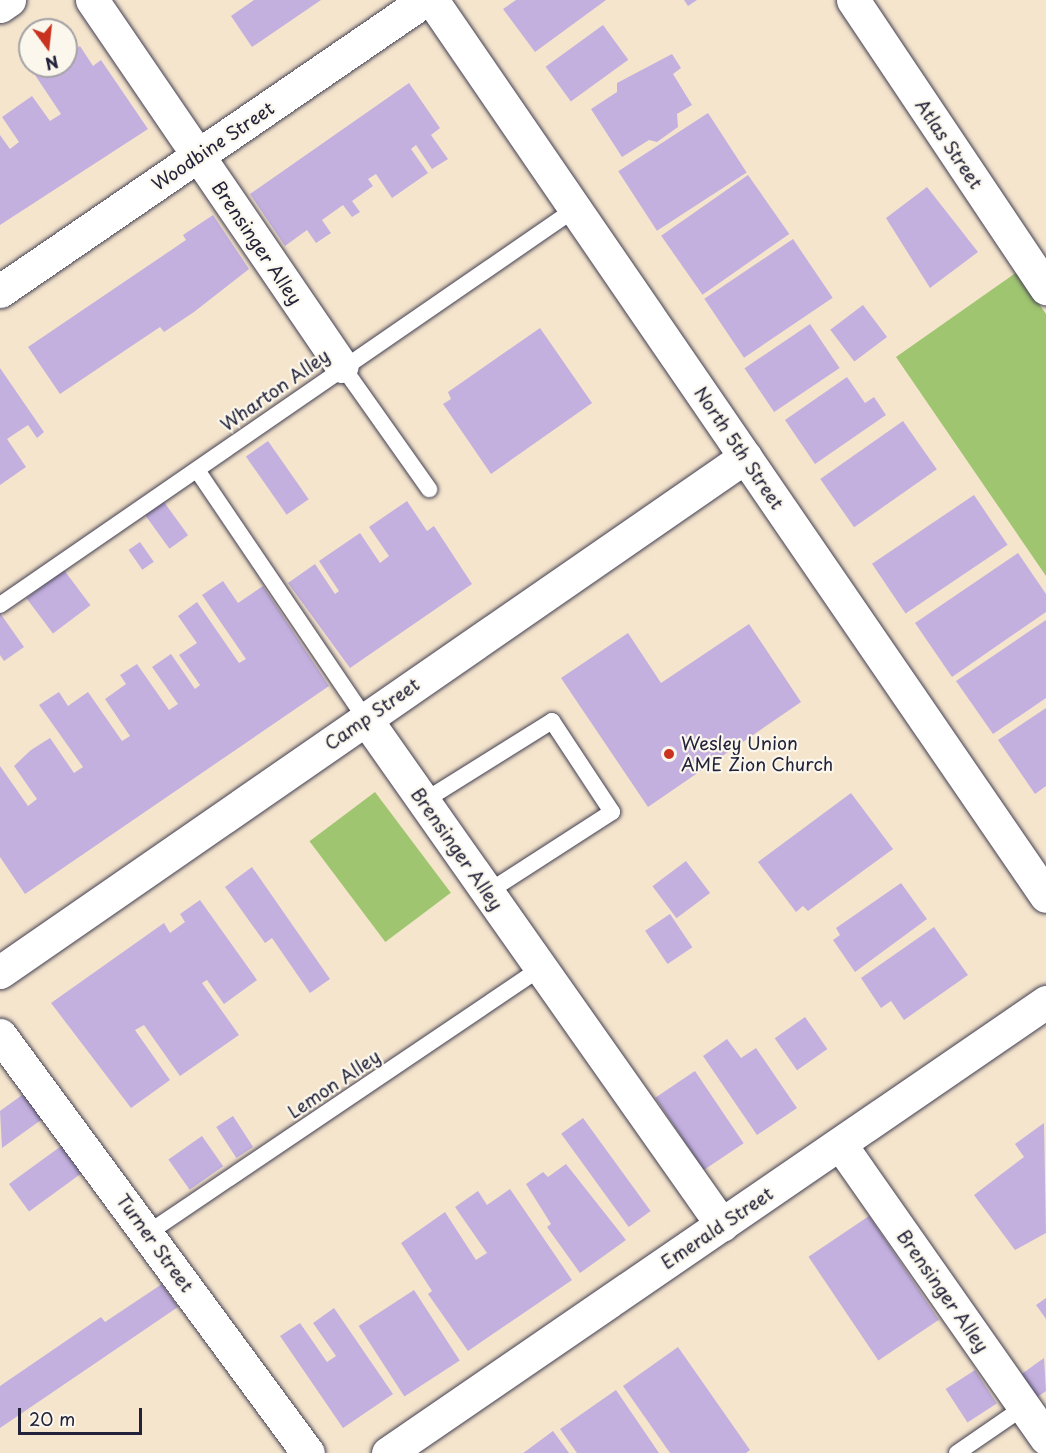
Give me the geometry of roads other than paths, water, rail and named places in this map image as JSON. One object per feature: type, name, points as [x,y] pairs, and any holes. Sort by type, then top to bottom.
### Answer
[{"type":"street","points":[[0,6],[9,0]]},
{"type":"street","name":"Brensinger Alley","points":[[92,0],[342,366]]},
{"type":"street","name":"Woodbine Street","points":[[0,291],[425,0]]},
{"type":"street","name":"North 5th Street","points":[[432,0],[1046,896]]},
{"type":"street","name":"Atlas Street","points":[[853,0],[1046,288]]},
{"type":"street","name":"Camp Street","points":[[0,972],[745,457]]},
{"type":"street","name":"Brensinger Alley","points":[[365,718],[722,1225]]},
{"type":"street","name":"Emerald Street","points":[[388,1453],[1046,1002]]},
{"type":"street","name":"Turner Street","points":[[0,1035],[308,1453]]},
{"type":"street","name":"Brensinger Alley","points":[[840,1144],[1046,1438]]},
{"type":"lane","name":"Wharton Alley","points":[[0,605],[342,366],[575,209]]},
{"type":"lane","points":[[342,366],[429,489]]},
{"type":"lane","name":"Brensinger Alley","points":[[196,470],[365,718]]},
{"type":"lane","points":[[424,801],[552,721],[612,812],[488,892]]},
{"type":"lane","name":"Lemon Alley","points":[[148,1233],[541,968]]},
{"type":"lane","points":[[957,1453],[1024,1407]]},
{"type":"place","name":"Wesley Union AME Zion Church","points":[[669,754]]}]
